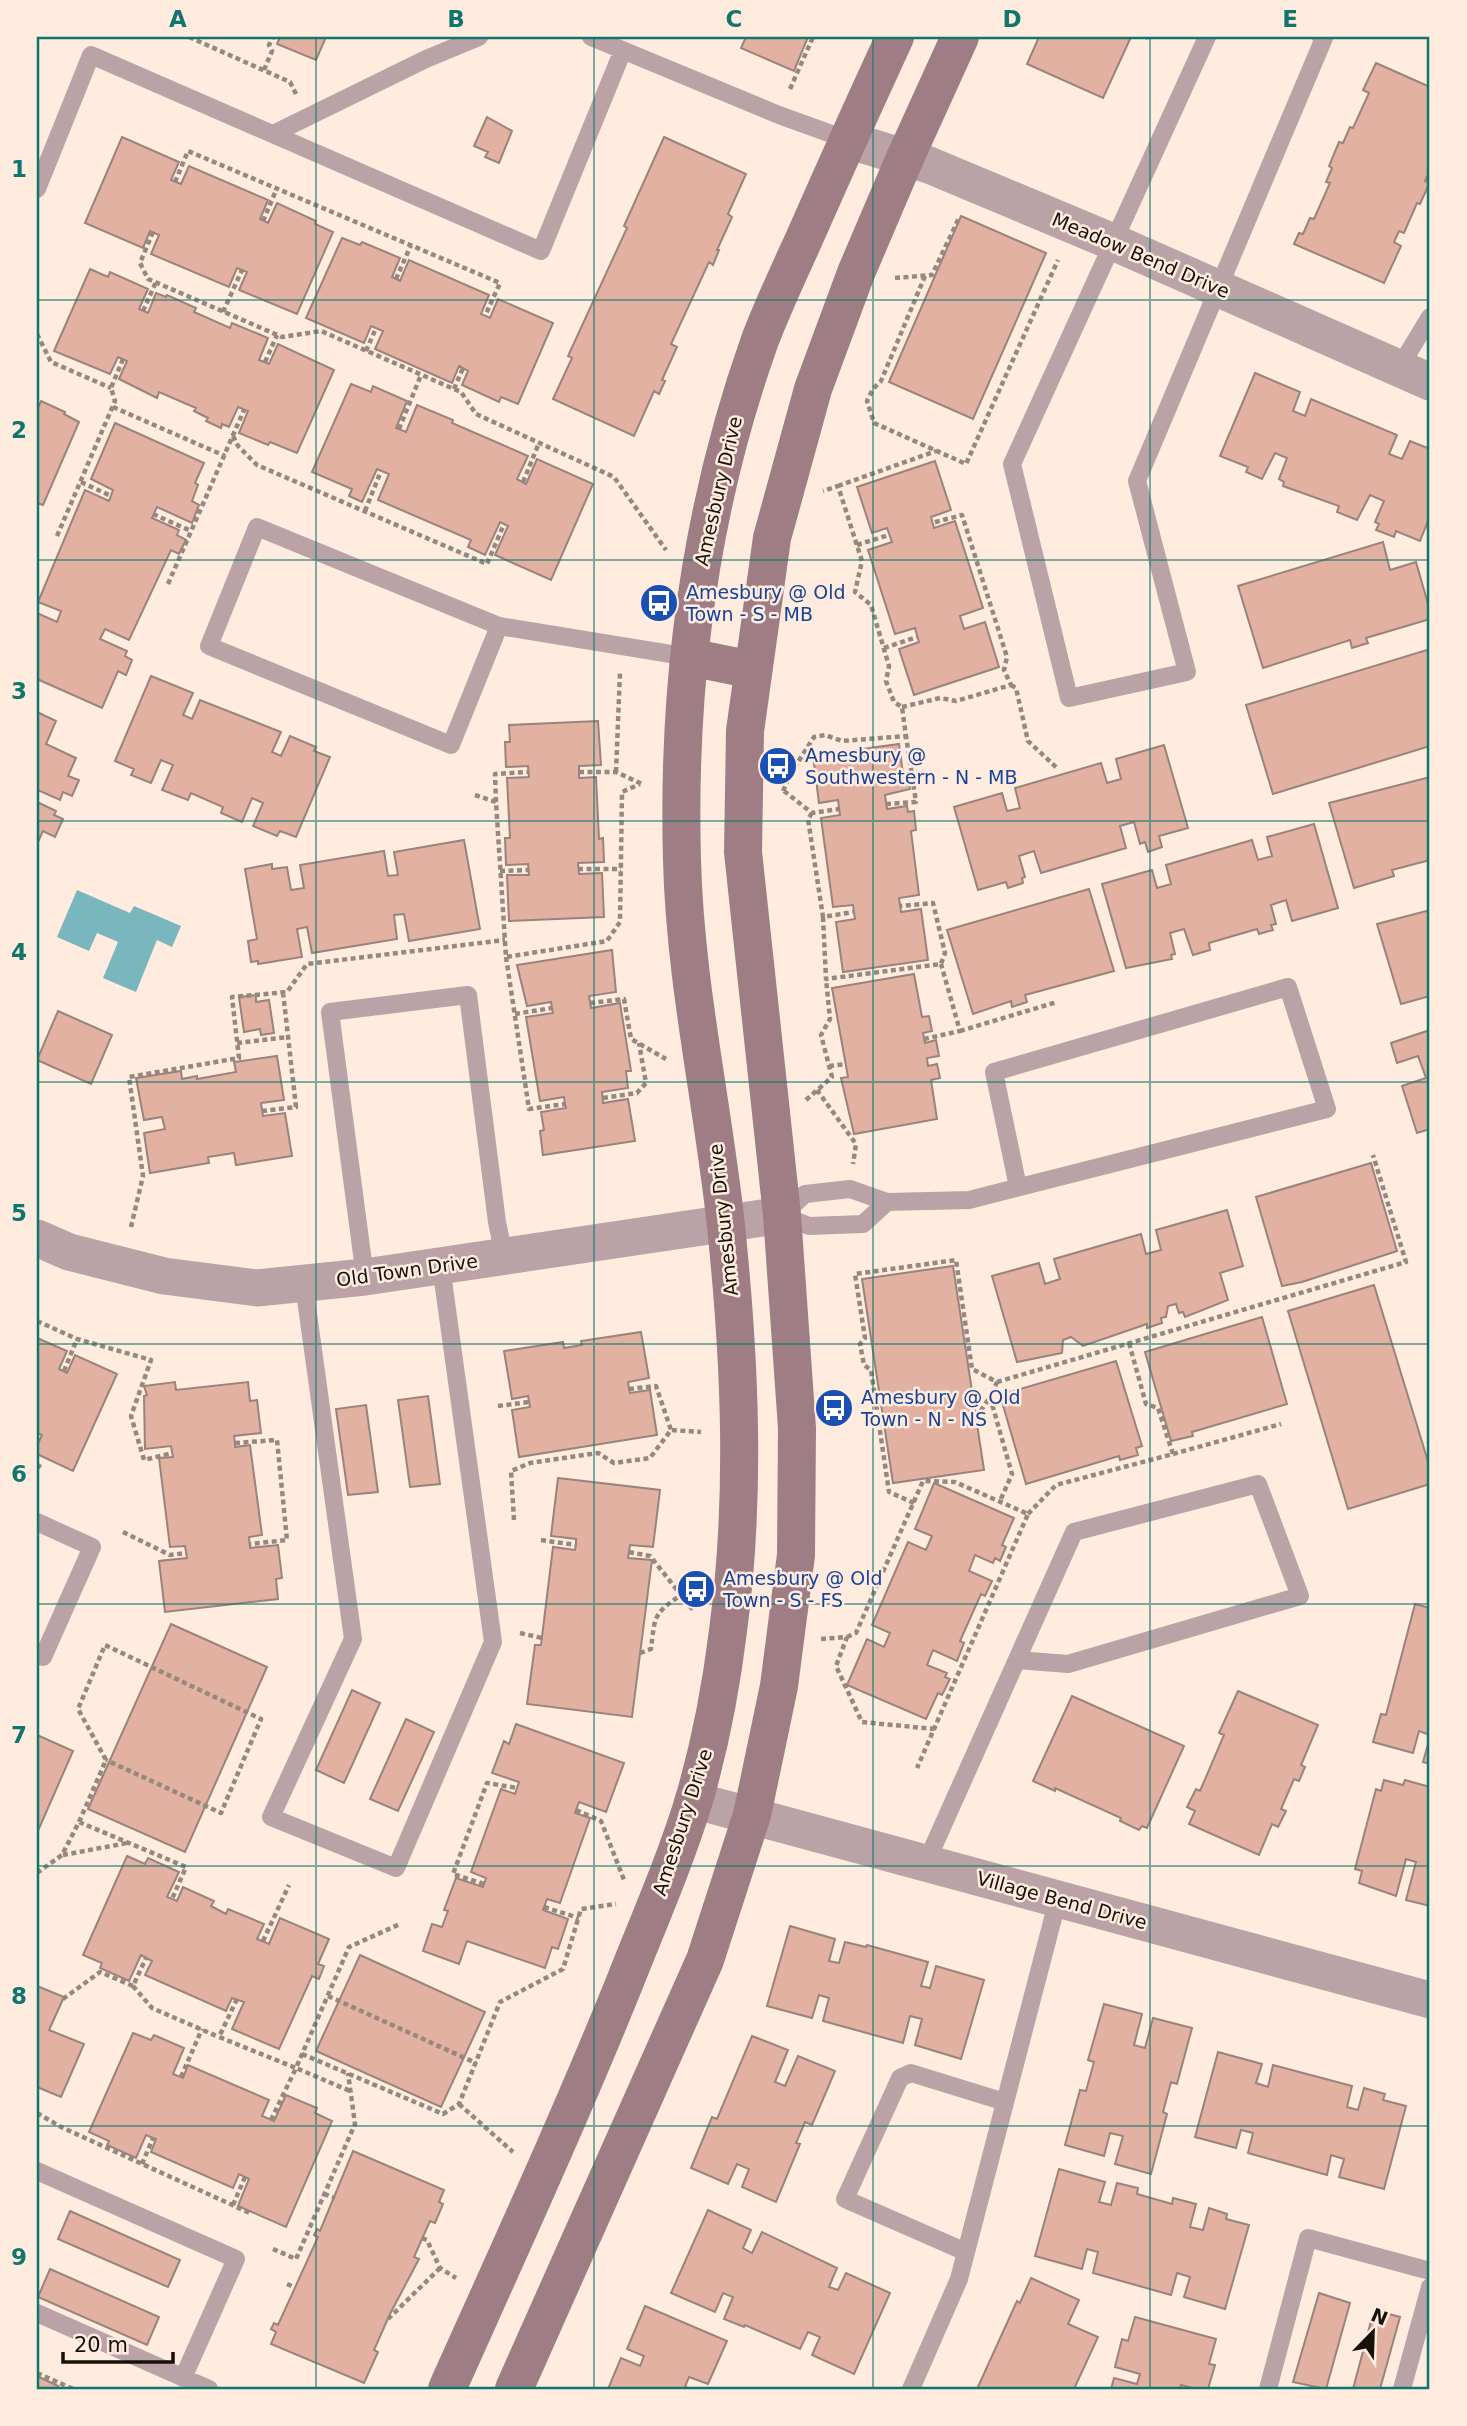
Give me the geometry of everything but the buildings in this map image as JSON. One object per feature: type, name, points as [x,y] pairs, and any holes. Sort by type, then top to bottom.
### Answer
[{"type":"street","name":"Amesbury Drive","points":[[447,2389],[597,2051],[654,1909],[694,1800],[714,1721],[728,1630],[736,1551],[738,1375],[726,1223],[689,961],[682,864],[682,743],[690,657],[701,559],[736,412],[762,334],[895,37]]},
{"type":"street","points":[[514,2389],[705,1960],[752,1815],[779,1686],[796,1555],[797,1427],[782,1215],[743,852],[745,731],[772,538],[813,389],[856,273],[960,37]]},
{"type":"street","name":"Meadow Bend Drive","points":[[848,140],[929,165],[1113,242],[1415,375]]},
{"type":"street","points":[[690,657],[753,670]]},
{"type":"street","name":"Old Town Drive","points":[[37,1238],[69,1252],[164,1276],[257,1288],[365,1277],[782,1215]]},
{"type":"street","name":"Village Bend Drive","points":[[694,1800],[1430,2000]]},
{"type":"lane","points":[[426,59],[436,37]]},
{"type":"lane","points":[[273,134],[426,59],[479,37]]},
{"type":"lane","points":[[591,37],[779,115],[848,140]]},
{"type":"lane","points":[[1207,37],[1012,464],[1069,698],[1187,672],[1137,481],[1324,38],[1321,37]]},
{"type":"lane","points":[[37,189],[91,55],[541,251],[623,50]]},
{"type":"lane","points":[[1415,375],[1430,317]]},
{"type":"lane","points":[[499,626],[451,745],[209,646],[257,527],[499,626],[690,657]]},
{"type":"lane","points":[[887,1202],[863,1223],[809,1226],[782,1215],[805,1194],[854,1189],[887,1202],[969,1200],[1326,1109],[1289,987],[994,1072],[1018,1187]]},
{"type":"lane","points":[[365,1277],[330,1012],[468,995],[497,1222],[504,1256]]},
{"type":"lane","points":[[303,1285],[353,1640],[271,1816],[396,1868],[493,1642],[441,1266]]},
{"type":"lane","points":[[926,1863],[1074,1532],[1258,1484],[1300,1596],[1068,1664],[1017,1660]]},
{"type":"lane","points":[[37,1522],[92,1547],[43,1657],[37,1655]]},
{"type":"lane","points":[[911,2389],[959,2279],[1058,1899]]},
{"type":"lane","points":[[966,2252],[845,2199],[900,2078],[911,2073],[1005,2102]]},
{"type":"lane","points":[[37,2171],[236,2259],[183,2378]]},
{"type":"lane","points":[[1268,2389],[1308,2238],[1430,2271]]},
{"type":"lane","points":[[1402,2389],[1430,2287]]},
{"type":"lane","points":[[37,2313],[209,2389]]},
{"type":"path","points":[[189,37],[290,82],[299,101]]},
{"type":"path","points":[[264,70],[272,51],[269,45],[273,37]]},
{"type":"path","points":[[789,91],[813,37]]},
{"type":"path","points":[[175,182],[188,150],[500,283],[485,316]]},
{"type":"path","points":[[263,221],[277,188]]},
{"type":"path","points":[[892,278],[932,275],[964,207]]},
{"type":"path","points":[[153,232],[140,263],[148,279],[282,337],[321,331],[461,392],[476,414],[614,477],[667,552]]},
{"type":"path","points":[[396,279],[411,245]]},
{"type":"path","points":[[925,276],[881,381],[867,401],[874,423],[966,464],[1062,249]]},
{"type":"path","points":[[223,312],[242,270]]},
{"type":"path","points":[[144,311],[156,282]]},
{"type":"path","points":[[366,351],[376,328]]},
{"type":"path","points":[[37,334],[51,362],[111,388]]},
{"type":"path","points":[[265,362],[277,335]]},
{"type":"path","points":[[57,536],[113,407],[115,401],[111,388],[123,359]]},
{"type":"path","points":[[454,389],[463,368]]},
{"type":"path","points":[[399,429],[421,375]]},
{"type":"path","points":[[113,407],[225,456]]},
{"type":"path","points":[[168,584],[244,410]]},
{"type":"path","points":[[233,436],[238,446],[257,464],[487,564],[504,524]]},
{"type":"path","points":[[523,482],[539,443]]},
{"type":"path","points":[[817,493],[936,451]]},
{"type":"path","points":[[365,511],[381,471]]},
{"type":"path","points":[[81,482],[111,496]]},
{"type":"path","points":[[838,486],[862,561],[855,592],[871,605],[889,666],[886,681],[894,702],[902,707],[940,698],[956,701],[1011,685]]},
{"type":"path","points":[[153,514],[191,531]]},
{"type":"path","points":[[932,523],[962,515],[1007,657],[1004,670],[1011,685],[1016,688],[1028,741],[1057,768]]},
{"type":"path","points":[[857,545],[889,535]]},
{"type":"path","points":[[884,648],[917,636]]},
{"type":"path","points":[[616,772],[620,668]]},
{"type":"path","points":[[886,804],[916,802],[902,707]]},
{"type":"path","points":[[784,792],[793,770],[814,737],[825,735],[842,741],[906,736]]},
{"type":"path","points":[[528,772],[495,774],[506,957],[529,1109],[565,1104]]},
{"type":"path","points":[[506,957],[607,941],[620,922],[622,792],[640,784],[616,772],[579,772]]},
{"type":"path","points":[[775,790],[784,792],[812,813],[839,810]]},
{"type":"path","points":[[475,795],[496,802]]},
{"type":"path","points":[[803,1103],[832,1077],[821,1034],[830,1019],[823,917],[808,819],[812,813]]},
{"type":"path","points":[[578,869],[621,869]]},
{"type":"path","points":[[500,871],[529,870]]},
{"type":"path","points":[[900,906],[933,903],[945,953],[941,964],[960,1031]]},
{"type":"path","points":[[823,917],[853,912]]},
{"type":"path","points":[[131,1227],[143,1176],[129,1077],[239,1058],[232,997],[287,992],[307,964],[505,940]]},
{"type":"path","points":[[826,979],[941,964]]},
{"type":"path","points":[[262,1111],[296,1107],[283,992]]},
{"type":"path","points":[[590,1003],[624,999],[631,1039],[673,1063]]},
{"type":"path","points":[[924,1039],[1057,1002]]},
{"type":"path","points":[[515,1014],[552,1009]]},
{"type":"path","points":[[237,1043],[288,1037]]},
{"type":"path","points":[[603,1098],[637,1093],[646,1083],[639,1043]]},
{"type":"path","points":[[829,1066],[846,1064]]},
{"type":"path","points":[[817,1090],[856,1144],[853,1165]]},
{"type":"path","points":[[914,1503],[889,1492],[871,1370],[864,1365],[860,1344],[865,1338],[855,1275],[956,1260],[972,1369],[997,1382],[1406,1262],[1373,1154]]},
{"type":"path","points":[[37,1321],[78,1339],[152,1360],[131,1416],[144,1460],[172,1453]]},
{"type":"path","points":[[64,1371],[78,1339]]},
{"type":"path","points":[[1129,1343],[1146,1404],[1158,1408],[1173,1454]]},
{"type":"path","points":[[976,1418],[997,1382]]},
{"type":"path","points":[[629,1389],[656,1386],[671,1430]]},
{"type":"path","points":[[990,1396],[1012,1474],[1000,1501]]},
{"type":"path","points":[[498,1406],[529,1402]]},
{"type":"path","points":[[917,1768],[1028,1514],[1056,1485],[1281,1424]]},
{"type":"path","points":[[671,1430],[710,1432]]},
{"type":"path","points":[[514,1520],[511,1471],[530,1463],[598,1453],[614,1463],[650,1458],[671,1430]]},
{"type":"path","points":[[235,1443],[277,1440],[287,1540],[250,1544]]},
{"type":"path","points":[[809,1640],[847,1637],[856,1633],[923,1481],[955,1482],[1028,1514]]},
{"type":"path","points":[[123,1532],[170,1555],[186,1553]]},
{"type":"path","points":[[541,1539],[576,1545]]},
{"type":"path","points":[[629,1552],[650,1556],[699,1619]]},
{"type":"path","points":[[640,1653],[651,1648],[654,1622],[661,1608],[681,1595]]},
{"type":"path","points":[[847,1637],[836,1666],[862,1722],[934,1730]]},
{"type":"path","points":[[105,1645],[261,1719],[221,1813],[106,1760],[78,1709],[105,1645]]},
{"type":"path","points":[[62,1855],[106,1760]]},
{"type":"path","points":[[484,1884],[453,1874],[487,1783],[517,1788]]},
{"type":"path","points":[[576,1810],[601,1821],[629,1892]]},
{"type":"path","points":[[79,1822],[186,1867],[172,1899]]},
{"type":"path","points":[[37,1873],[62,1855],[128,1843]]},
{"type":"path","points":[[263,1941],[289,1885]]},
{"type":"path","points":[[302,2053],[443,2113],[459,2104],[500,2002],[563,1969],[581,1909],[626,1902]]},
{"type":"path","points":[[544,1907],[579,1918]]},
{"type":"path","points":[[271,2120],[349,1947],[400,1924]]},
{"type":"path","points":[[133,1986],[145,1958]]},
{"type":"path","points":[[63,1999],[100,1972],[133,1986],[152,2008],[350,2091]]},
{"type":"path","points":[[328,1996],[476,2063]]},
{"type":"path","points":[[219,2037],[237,1999]]},
{"type":"path","points":[[181,2077],[202,2029]]},
{"type":"path","points":[[273,2249],[296,2259],[355,2124],[348,2072]]},
{"type":"path","points":[[459,2104],[516,2155]]},
{"type":"path","points":[[37,2113],[61,2127],[252,2214]]},
{"type":"path","points":[[142,2164],[153,2138]]},
{"type":"path","points":[[233,2205],[245,2177]]},
{"type":"path","points":[[324,2194],[335,2198]]},
{"type":"path","points":[[422,2238],[427,2240],[440,2268],[460,2280]]},
{"type":"path","points":[[388,2319],[440,2268]]},
{"type":"path","points":[[286,2284],[294,2287]]},
{"type":"path","points":[[37,2373],[73,2389]]},
{"type":"water","points":[[77,890],[130,913],[134,906],[181,926],[172,947],[157,940],[136,992],[103,978],[118,942],[97,933],[89,951],[57,937]]},
{"type":"place","name":"Amesbury @ Old Town - S - MB","points":[[659,603]]},
{"type":"place","name":"Amesbury @ Southwestern - N - MB","points":[[778,766]]},
{"type":"place","name":"Amesbury @ Old Town - N - NS","points":[[834,1408]]},
{"type":"place","name":"Amesbury @ Old Town - S - FS","points":[[696,1589]]}]
